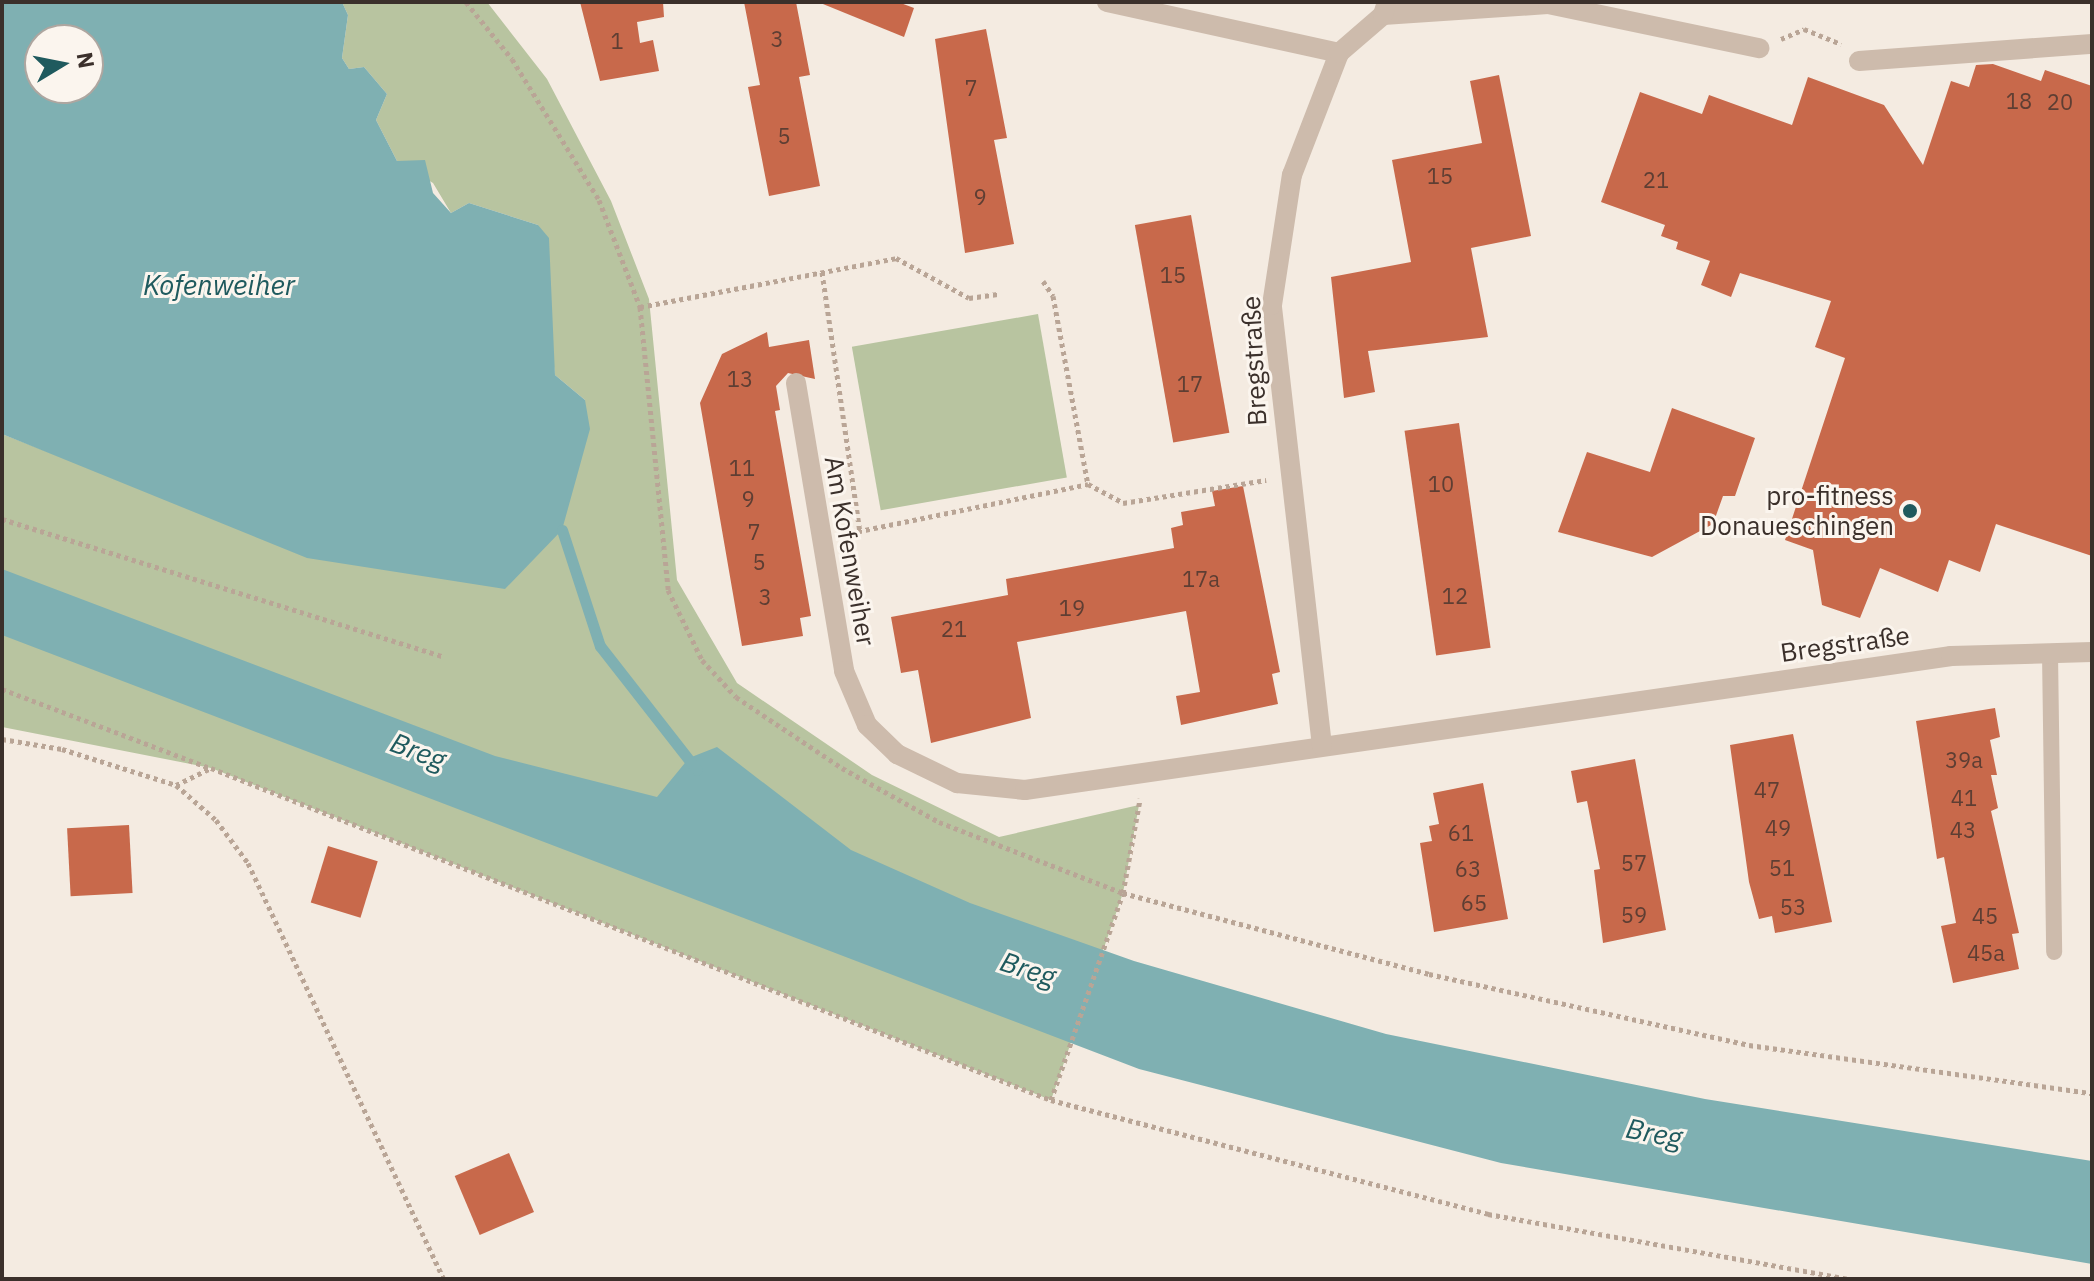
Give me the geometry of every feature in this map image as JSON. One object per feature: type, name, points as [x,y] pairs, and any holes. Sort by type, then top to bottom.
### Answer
[{"type":"street","points":[[1107,2],[1339,53]]},
{"type":"street","points":[[1385,9],[1548,4],[1759,48]]},
{"type":"street","name":"Bregstraße","points":[[1322,746],[1288,476],[1272,305],[1292,175],[1339,53],[1385,9]]},
{"type":"street","points":[[1859,61],[2092,44]]},
{"type":"street","name":"Am Kofenweiher","points":[[796,383],[844,671],[867,725]]},
{"type":"street","name":"Bregstraße","points":[[867,725],[897,754],[957,783],[1025,790],[1951,656],[2092,652]]},
{"type":"lane","points":[[2050,653],[2054,952]]},
{"type":"path","points":[[466,2],[512,59],[599,200],[640,307],[668,590],[702,660],[736,697],[939,822],[1123,893],[1429,974],[1749,1045],[2092,1093]]},
{"type":"path","points":[[1759,48],[1804,29],[1831,34],[1859,61]]},
{"type":"path","points":[[640,307],[896,258],[969,298],[998,294]]},
{"type":"path","points":[[822,272],[860,531]]},
{"type":"path","points":[[1043,281],[1053,296],[1088,484]]},
{"type":"path","points":[[821,539],[1088,484],[1123,503],[1288,476]]},
{"type":"path","points":[[2,519],[442,656]]},
{"type":"path","points":[[2,689],[211,768],[1051,1100],[1488,1214],[1851,1279]]},
{"type":"path","points":[[2,739],[62,749],[176,785],[216,820],[248,863],[444,1279]]},
{"type":"path","points":[[176,785],[211,768]]},
{"type":"path","points":[[1051,1100],[1123,893],[1145,773]]},
{"type":"green space","points":[[342,2],[487,2],[547,79],[611,201],[649,299],[677,580],[737,683],[872,775],[999,837],[1139,805],[1123,893],[1051,1100],[211,768],[2,727],[2,434],[66,459],[585,400],[555,375],[538,225],[469,203],[451,213],[433,183],[397,161],[376,120],[387,94],[364,67],[349,69],[342,58],[348,15]]},
{"type":"green space","points":[[1038,314],[1067,477],[881,510],[852,347]]},
{"type":"water","name":"Kofenweiher","points":[[2,2],[342,2],[348,15],[342,58],[349,69],[364,67],[387,94],[376,120],[397,161],[425,160],[433,193],[451,213],[469,203],[538,225],[549,238],[555,375],[585,400],[590,429],[562,530],[505,589],[307,558],[2,434]]},
{"type":"water","name":"Breg","points":[[2,569],[495,756],[657,797],[689,758],[717,747],[851,850],[970,903],[1134,961],[1386,1034],[1705,1099],[2092,1161],[2092,1264],[1501,1163],[1139,1069],[2,635]]},
{"type":"building","points":[[580,2],[663,2],[664,17],[637,22],[640,43],[653,40],[659,71],[600,81]]},
{"type":"building","points":[[744,2],[796,2],[810,75],[799,77],[820,186],[769,196],[748,87],[760,85]]},
{"type":"building","points":[[818,2],[898,2],[914,8],[904,37]]},
{"type":"building","points":[[986,29],[1007,138],[994,140],[1014,244],[965,253],[935,39]]},
{"type":"building","points":[[1993,64],[2041,81],[2045,70],[2092,86],[2092,556],[1996,524],[1980,572],[1949,560],[1938,592],[1880,568],[1860,618],[1822,605],[1813,550],[1785,540],[1845,358],[1815,347],[1831,301],[1740,273],[1731,297],[1701,285],[1710,261],[1676,249],[1678,242],[1661,236],[1665,225],[1601,202],[1640,92],[1702,114],[1709,95],[1792,125],[1808,77],[1884,105],[1923,165],[1951,81],[1969,87],[1976,65]]},
{"type":"building","points":[[1499,75],[1531,236],[1471,248],[1488,337],[1368,351],[1375,392],[1344,398],[1331,277],[1411,262],[1392,160],[1482,143],[1470,81]]},
{"type":"building","points":[[1191,215],[1229,433],[1173,443],[1135,225]]},
{"type":"building","points":[[767,332],[769,347],[809,340],[815,379],[788,373],[776,386],[780,410],[775,411],[811,616],[800,618],[803,636],[742,646],[700,403],[722,354]]},
{"type":"building","points":[[1672,408],[1755,438],[1735,496],[1723,496],[1713,524],[1652,557],[1558,532],[1587,452],[1650,472]]},
{"type":"building","points":[[1459,423],[1491,648],[1436,655],[1405,431]]},
{"type":"building","points":[[1243,486],[1280,672],[1272,674],[1278,704],[1181,725],[1176,696],[1200,692],[1186,611],[1017,642],[1031,718],[931,743],[918,670],[901,673],[891,617],[1008,595],[1006,579],[1174,548],[1171,528],[1183,525],[1181,512],[1215,506],[1212,491]]},
{"type":"building","points":[[1995,708],[2000,737],[1990,740],[1997,775],[1991,775],[1998,808],[1991,811],[2019,933],[2012,934],[2019,969],[1953,983],[1941,926],[1956,923],[1944,857],[1937,859],[1916,721]]},
{"type":"building","points":[[1793,734],[1832,922],[1775,933],[1772,916],[1759,919],[1749,882],[1730,745]]},
{"type":"building","points":[[1635,759],[1666,930],[1603,943],[1594,870],[1600,869],[1587,801],[1577,803],[1571,771]]},
{"type":"building","points":[[1483,783],[1508,919],[1434,932],[1420,843],[1432,841],[1429,826],[1439,824],[1433,793]]},
{"type":"building","points":[[129,825],[133,893],[71,896],[67,828]]},
{"type":"building","points":[[328,846],[378,861],[360,918],[311,902]]},
{"type":"building","points":[[509,1153],[534,1212],[480,1235],[455,1176]]},
{"type":"waterway","points":[[562,530],[600,646],[697,770]]},
{"type":"place","name":"pro-fitness Donaueschingen","points":[[1910,511]]}]
